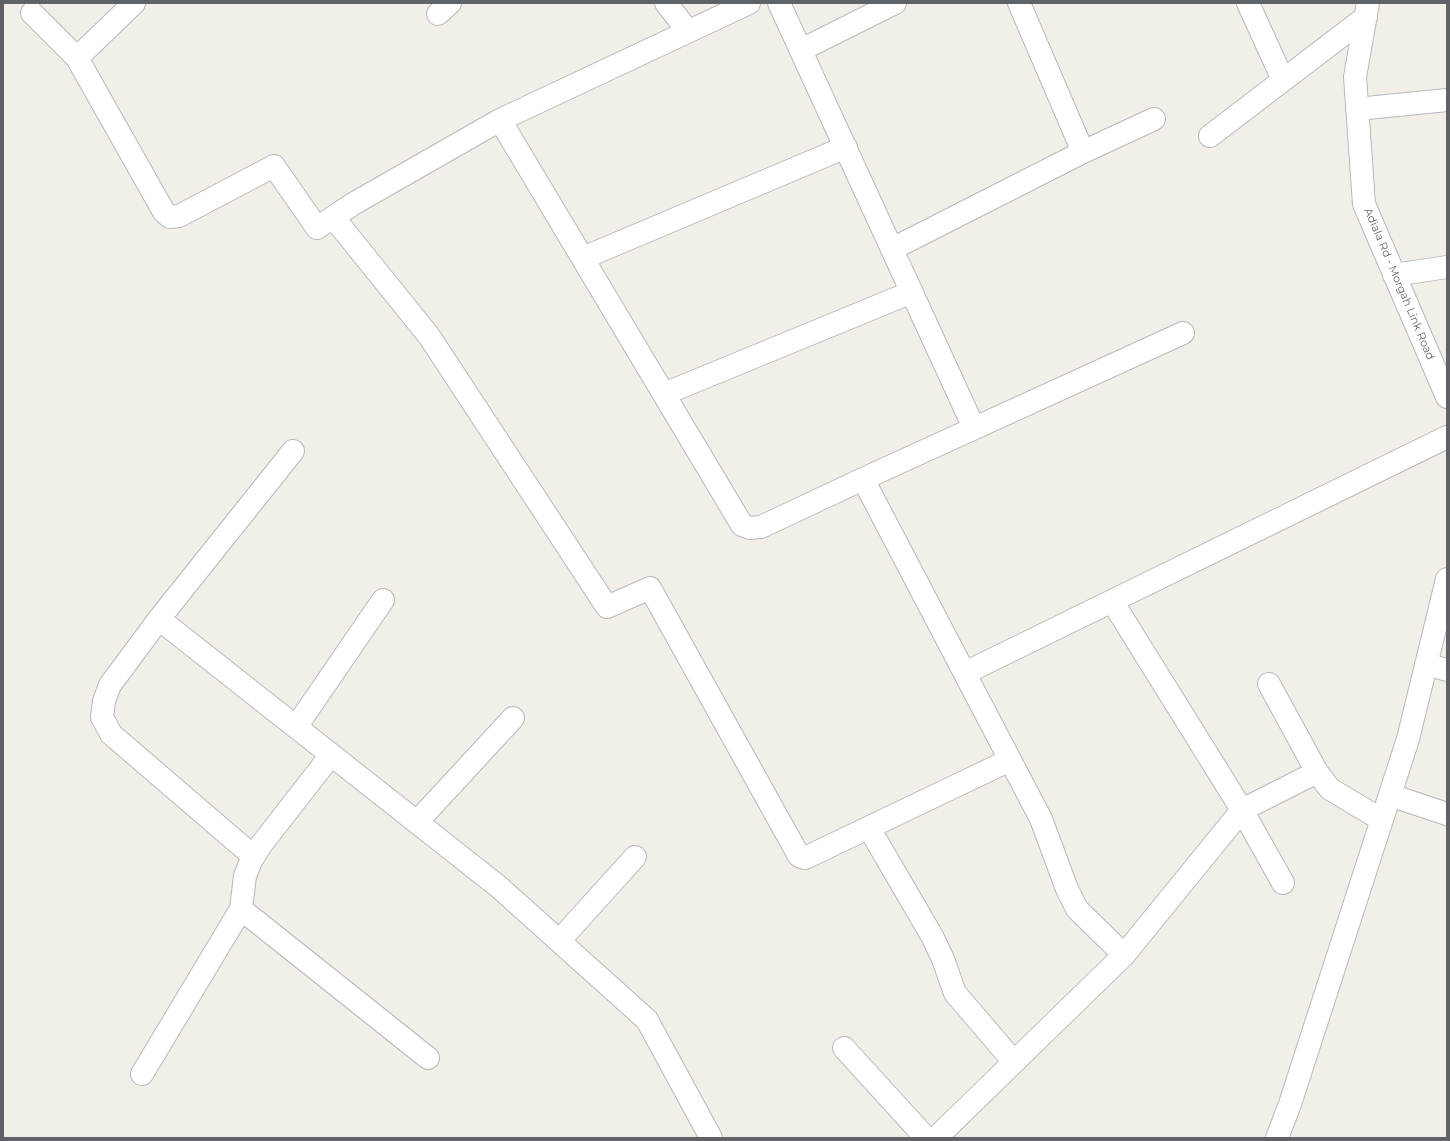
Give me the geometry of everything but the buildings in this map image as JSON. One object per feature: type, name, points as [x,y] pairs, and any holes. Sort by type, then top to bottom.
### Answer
[{"type":"street","points":[[77,58],[134,3]]},
{"type":"street","points":[[666,3],[688,31]]},
{"type":"street","points":[[32,13],[77,58],[164,212],[170,217],[179,216],[274,166],[317,228],[333,217],[500,120],[749,3]]},
{"type":"street","points":[[779,3],[974,428]]},
{"type":"street","points":[[801,50],[895,3]]},
{"type":"street","points":[[1019,3],[1083,152]]},
{"type":"street","points":[[1248,3],[1283,80]]},
{"type":"street","points":[[1210,136],[1283,80],[1367,10]]},
{"type":"street","name":"Adiala Rd - Morgah Link Road","points":[[1367,10],[1355,77],[1364,204],[1447,397]]},
{"type":"street","points":[[1357,109],[1447,100]]},
{"type":"street","points":[[892,249],[1083,152],[1154,119]]},
{"type":"street","points":[[500,120],[742,525],[750,528],[761,527],[1183,333]]},
{"type":"street","points":[[583,258],[846,147]]},
{"type":"street","points":[[333,217],[429,336],[607,607],[650,588],[799,856],[805,858],[1010,760]]},
{"type":"street","points":[[1394,275],[1447,267]]},
{"type":"street","points":[[664,394],[912,292]]},
{"type":"street","points":[[965,673],[1447,437]]},
{"type":"street","points":[[253,856],[112,734],[102,717],[104,701],[110,685],[159,619],[293,451]]},
{"type":"street","points":[[863,479],[1040,819],[1067,889],[1078,909],[1124,955]]},
{"type":"street","points":[[1277,1138],[1290,1104],[1408,740],[1447,579]]},
{"type":"street","points":[[296,727],[383,600]]},
{"type":"street","points":[[1112,602],[1242,810],[1283,884]]},
{"type":"street","points":[[159,619],[498,887],[648,1020],[711,1138]]},
{"type":"street","points":[[1426,664],[1447,670]]},
{"type":"street","points":[[1269,684],[1317,772],[1330,790],[1382,820]]},
{"type":"street","points":[[417,822],[513,718]]},
{"type":"street","points":[[142,1074],[241,909],[245,876],[253,856],[331,755]]},
{"type":"street","points":[[936,1138],[1124,955],[1242,810],[1317,772]]},
{"type":"street","points":[[1390,794],[1447,814]]},
{"type":"street","points":[[868,828],[932,936],[943,959],[955,993],[1014,1062]]},
{"type":"street","points":[[559,941],[635,857]]},
{"type":"street","points":[[241,909],[428,1058]]},
{"type":"street","points":[[844,1048],[926,1138]]}]
